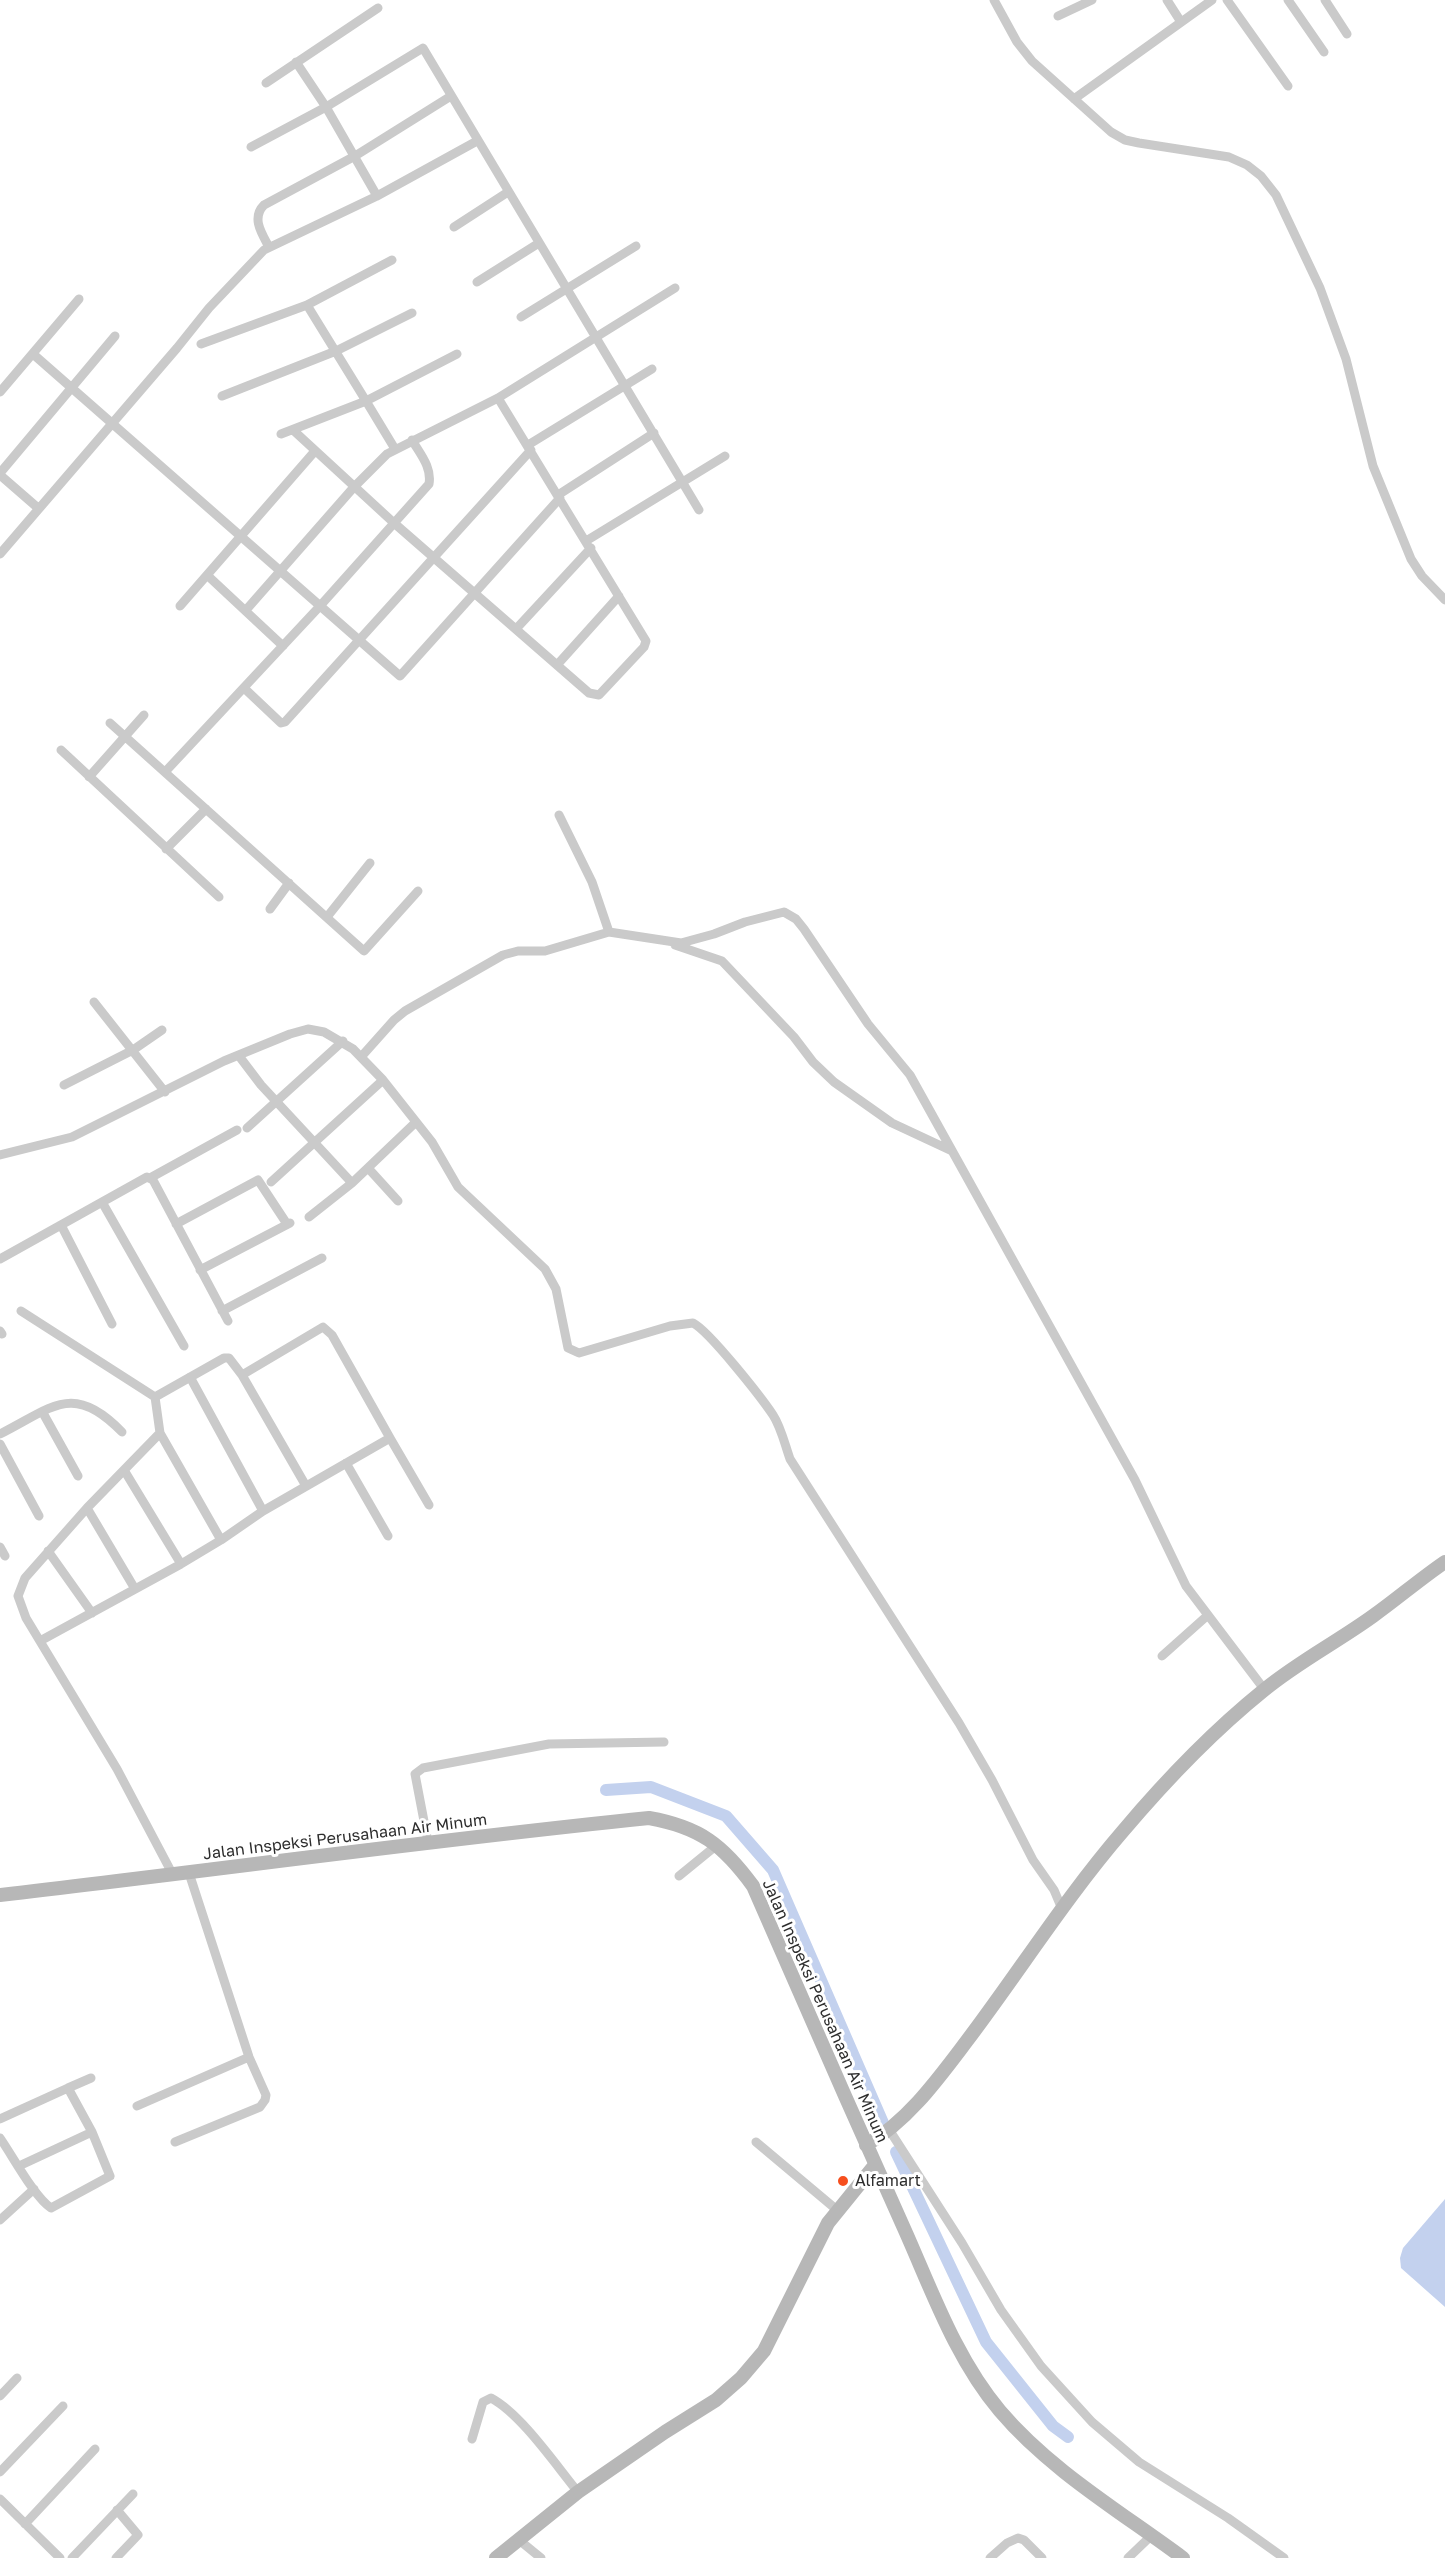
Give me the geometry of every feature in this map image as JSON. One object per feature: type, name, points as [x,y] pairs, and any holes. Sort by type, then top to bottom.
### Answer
[{"type":"street","points":[[994,0],[1017,42],[1032,61],[1111,132],[1125,140],[1229,157],[1246,165],[1261,176],[1276,195],[1320,288],[1346,359],[1373,466],[1411,559],[1422,576],[1445,600]]},
{"type":"street","points":[[1058,16],[1092,0]]},
{"type":"street","points":[[1167,0],[1181,22]]},
{"type":"street","points":[[1074,99],[1212,0]]},
{"type":"street","points":[[1227,0],[1288,86]]},
{"type":"street","points":[[1288,0],[1324,52]]},
{"type":"street","points":[[1325,0],[1347,34]]},
{"type":"street","points":[[267,82],[378,8]]},
{"type":"street","points":[[251,147],[326,107],[423,48],[699,510]]},
{"type":"street","points":[[296,62],[326,107],[377,196]]},
{"type":"street","points":[[269,247],[257,220],[260,209],[355,156],[451,96]]},
{"type":"street","points":[[0,554],[209,308],[264,250],[377,196],[477,141]]},
{"type":"street","points":[[454,227],[508,192]]},
{"type":"street","points":[[477,282],[539,243]]},
{"type":"street","points":[[521,317],[636,246]]},
{"type":"street","points":[[201,344],[307,304],[392,261]]},
{"type":"street","points":[[246,610],[354,487],[387,454],[498,398],[675,288]]},
{"type":"street","points":[[0,392],[79,299]]},
{"type":"street","points":[[307,304],[395,449]]},
{"type":"street","points":[[222,396],[336,351],[411,313]]},
{"type":"street","points":[[38,508],[0,474],[116,336]]},
{"type":"street","points":[[33,354],[400,676],[559,496],[654,433]]},
{"type":"street","points":[[281,434],[366,401],[457,354]]},
{"type":"street","points":[[244,688],[283,723],[360,642],[530,448],[652,369]]},
{"type":"street","points":[[292,430],[394,523],[589,693],[599,695],[646,641],[498,398]]},
{"type":"street","points":[[165,772],[284,646],[429,484],[430,475],[426,464],[411,440]]},
{"type":"street","points":[[180,606],[315,451]]},
{"type":"street","points":[[516,629],[588,545],[683,481],[725,456]]},
{"type":"street","points":[[207,575],[284,646]]},
{"type":"street","points":[[557,665],[619,596]]},
{"type":"street","points":[[89,777],[144,715]]},
{"type":"street","points":[[110,723],[364,951],[417,891]]},
{"type":"street","points":[[61,750],[219,897]]},
{"type":"street","points":[[166,849],[206,809]]},
{"type":"street","points":[[559,815],[592,882],[609,932]]},
{"type":"street","points":[[327,917],[370,863]]},
{"type":"street","points":[[270,909],[289,884]]},
{"type":"street","points":[[671,944],[692,941],[767,915],[784,912],[796,919],[817,946],[868,1024],[910,1075],[1135,1480],[1186,1586],[1264,1689]]},
{"type":"street","points":[[361,1057],[405,1011],[493,960],[518,951],[545,951],[609,932],[671,944],[722,961],[794,1038],[813,1062],[834,1082],[892,1123],[952,1151]]},
{"type":"street","points":[[94,1002],[165,1092]]},
{"type":"street","points":[[0,1155],[72,1137],[238,1056],[290,1034],[308,1029],[324,1032],[343,1041],[383,1080],[432,1142],[458,1187],[545,1269],[556,1289],[565,1342],[573,1352],[585,1352],[678,1323],[693,1323],[706,1333],[764,1402],[775,1416],[790,1459],[960,1723],[1033,1860],[1053,1890],[1062,1909]]},
{"type":"street","points":[[64,1085],[133,1050],[162,1030]]},
{"type":"street","points":[[0,1259],[141,1180],[150,1178],[242,1129],[277,1102],[343,1041]]},
{"type":"street","points":[[238,1056],[352,1183]]},
{"type":"street","points":[[271,1182],[383,1080]]},
{"type":"street","points":[[309,1217],[352,1183],[416,1122]]},
{"type":"street","points":[[368,1168],[399,1201]]},
{"type":"street","points":[[150,1178],[228,1321]]},
{"type":"street","points":[[176,1224],[258,1180],[289,1223],[200,1270]]},
{"type":"street","points":[[102,1202],[184,1347]]},
{"type":"street","points":[[61,1225],[112,1324]]},
{"type":"street","points":[[222,1311],[322,1258]]},
{"type":"street","points":[[21,1311],[155,1397],[160,1433],[221,1540]]},
{"type":"street","points":[[242,1375],[323,1327],[332,1335],[429,1505]]},
{"type":"street","points":[[155,1397],[224,1358],[233,1362],[306,1486]]},
{"type":"street","points":[[190,1377],[263,1511]]},
{"type":"street","points":[[0,1434],[64,1402],[81,1403],[109,1418],[122,1432]]},
{"type":"street","points":[[43,1413],[78,1476]]},
{"type":"street","points":[[160,1433],[48,1551],[25,1578],[18,1596],[26,1618],[117,1770],[172,1875]]},
{"type":"street","points":[[40,1641],[181,1564],[263,1511],[390,1438]]},
{"type":"street","points":[[0,1444],[39,1516]]},
{"type":"street","points":[[346,1463],[388,1536]]},
{"type":"street","points":[[124,1470],[181,1564]]},
{"type":"street","points":[[87,1508],[135,1589]]},
{"type":"street","points":[[48,1551],[92,1613]]},
{"type":"street","points":[[866,2145],[890,2131],[944,2070],[1122,1831],[1219,1728],[1292,1668],[1373,1616],[1445,1562]]},
{"type":"street","points":[[1162,1656],[1208,1615]]},
{"type":"street","points":[[428,1842],[415,1774],[423,1768],[517,1748],[549,1744],[664,1742]]},
{"type":"street","name":"Jalan Inspeksi Perusahaan Air Minum","points":[[0,1895],[428,1842],[649,1818],[677,1823],[702,1834],[737,1864],[753,1886],[957,2346],[999,2409],[1022,2434],[1051,2459],[1183,2558]]},
{"type":"street","points":[[679,1876],[717,1845]]},
{"type":"street","points":[[175,2142],[260,2107],[266,2100],[266,2095],[249,2057],[189,1873]]},
{"type":"street","points":[[137,2106],[249,2057]]},
{"type":"street","points":[[0,2120],[90,2078]]},
{"type":"street","points":[[0,2138],[48,2207],[54,2208],[108,2179],[111,2172],[68,2088]]},
{"type":"street","points":[[890,2131],[962,2243],[1001,2310],[1041,2366],[1092,2422],[1139,2462],[1228,2518],[1284,2558]]},
{"type":"street","points":[[19,2166],[92,2132]]},
{"type":"street","points":[[756,2142],[837,2210]]},
{"type":"street","points":[[496,2558],[578,2492],[716,2400],[755,2363],[770,2340],[804,2267],[837,2210],[875,2165]]},
{"type":"street","points":[[0,2220],[34,2188]]},
{"type":"street","points":[[0,2396],[17,2378]]},
{"type":"street","points":[[472,2439],[483,2402],[491,2398],[504,2406],[519,2422],[578,2492]]},
{"type":"street","points":[[0,2472],[63,2406]]},
{"type":"street","points":[[25,2524],[96,2449]]},
{"type":"street","points":[[72,2558],[133,2494]]},
{"type":"street","points":[[0,2499],[60,2558]]},
{"type":"street","points":[[117,2510],[138,2535],[117,2558]]},
{"type":"street","points":[[1128,2558],[1152,2535]]},
{"type":"street","points":[[990,2558],[1007,2543],[1018,2538],[1024,2540],[1042,2558]]},
{"type":"street","points":[[519,2540],[540,2558]]},
{"type":"water","points":[[1445,2199],[1445,2307],[1401,2268],[1400,2258],[1403,2248]]},
{"type":"waterway","points":[[606,1790],[651,1787],[726,1816],[773,1870],[883,2123]]},
{"type":"waterway","points":[[896,2152],[986,2342],[1053,2426],[1068,2437]]},
{"type":"place","name":"Alfamart","points":[[843,2181]]}]
